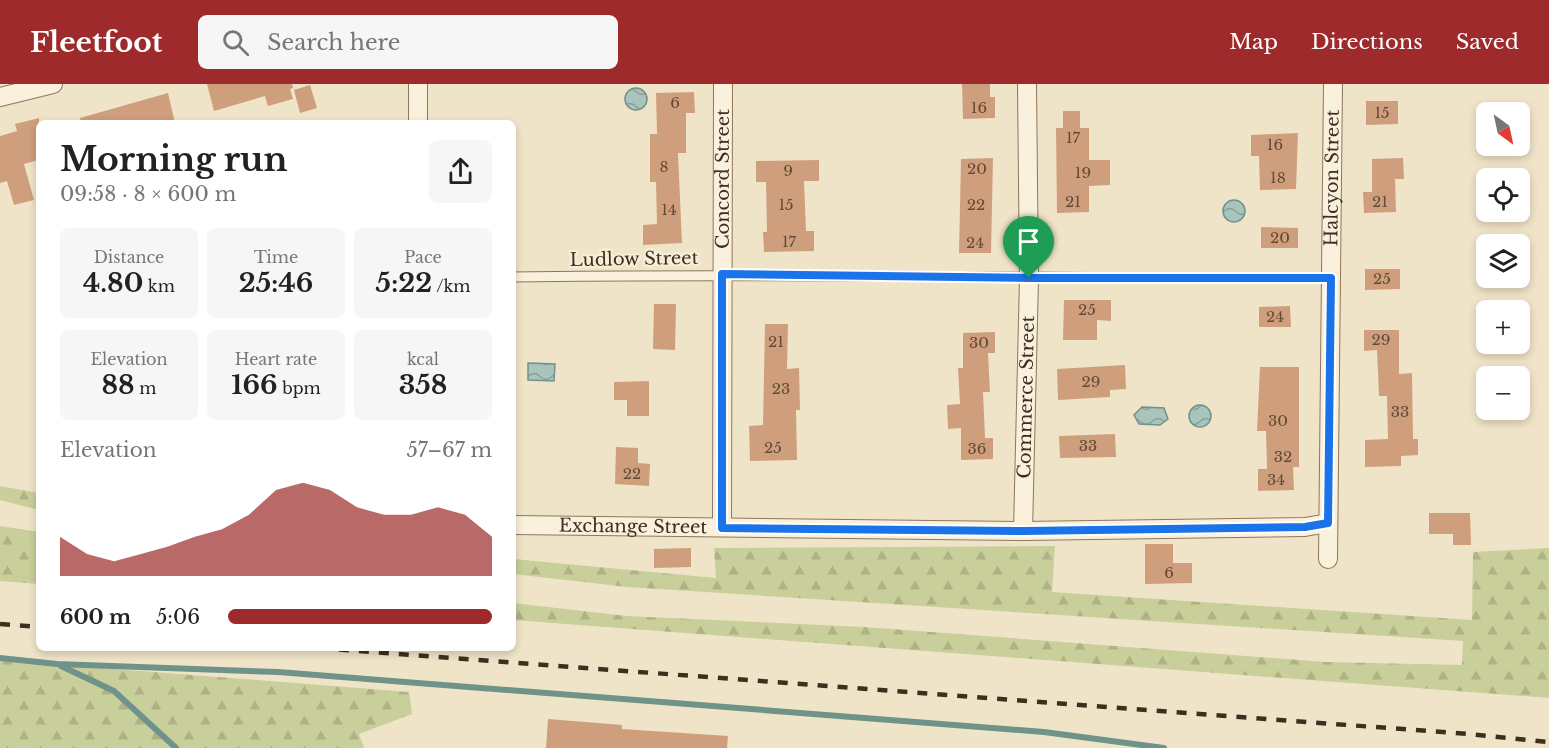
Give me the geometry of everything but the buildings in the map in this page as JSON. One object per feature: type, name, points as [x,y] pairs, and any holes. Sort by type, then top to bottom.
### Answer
[{"type":"street","points":[[0,97],[53,84]]},
{"type":"street","points":[[418,84],[418,120]]},
{"type":"street","name":"Concord Street","points":[[722,528],[723,84]]},
{"type":"street","name":"Commerce Street","points":[[1023,531],[1029,278],[1027,84]]},
{"type":"street","name":"Halcyon Street","points":[[1328,559],[1333,84]]},
{"type":"street","name":"Exchange Street","points":[[516,525],[1023,531],[1305,527],[1328,523]]},
{"type":"lane","name":"Ludlow Street","points":[[516,277],[722,274],[1029,278],[1331,278]]},
{"type":"green space","points":[[0,486],[36,492],[36,509],[0,500]]},
{"type":"green space","points":[[0,526],[36,532],[36,584],[0,581]]},
{"type":"green space","points":[[1055,546],[1052,592],[1472,620],[1473,552],[1549,548],[1549,698],[516,620],[516,603],[627,616],[865,627],[1326,662],[1462,665],[1463,641],[627,587],[516,574],[516,559],[716,578],[714,548]]},
{"type":"green space","points":[[0,660],[409,692],[412,714],[359,734],[364,748],[0,748]]},
{"type":"water","points":[[636,88],[644,91],[647,99],[644,107],[636,110],[628,107],[625,99],[628,91]]},
{"type":"water","points":[[1230,200],[1238,200],[1245,207],[1245,215],[1238,222],[1230,222],[1223,215],[1223,207]]},
{"type":"water","points":[[528,363],[555,364],[554,381],[528,380]]},
{"type":"water","points":[[1196,405],[1204,405],[1211,412],[1211,420],[1204,427],[1196,427],[1189,420],[1189,412]]},
{"type":"water","points":[[1142,407],[1164,408],[1168,419],[1160,425],[1139,424],[1134,415]]},
{"type":"waterway","points":[[0,658],[57,664],[278,672],[1044,732],[1164,748]]},
{"type":"waterway","points":[[61,666],[114,691],[176,748]]},
{"type":"railway","points":[[0,624],[36,627]]},
{"type":"railway","points":[[359,651],[1468,734],[1549,742]]},
{"type":"route","points":[[722,274],[1029,278],[1331,278],[1328,523],[1305,527],[1023,531],[722,528],[722,274]]}]
